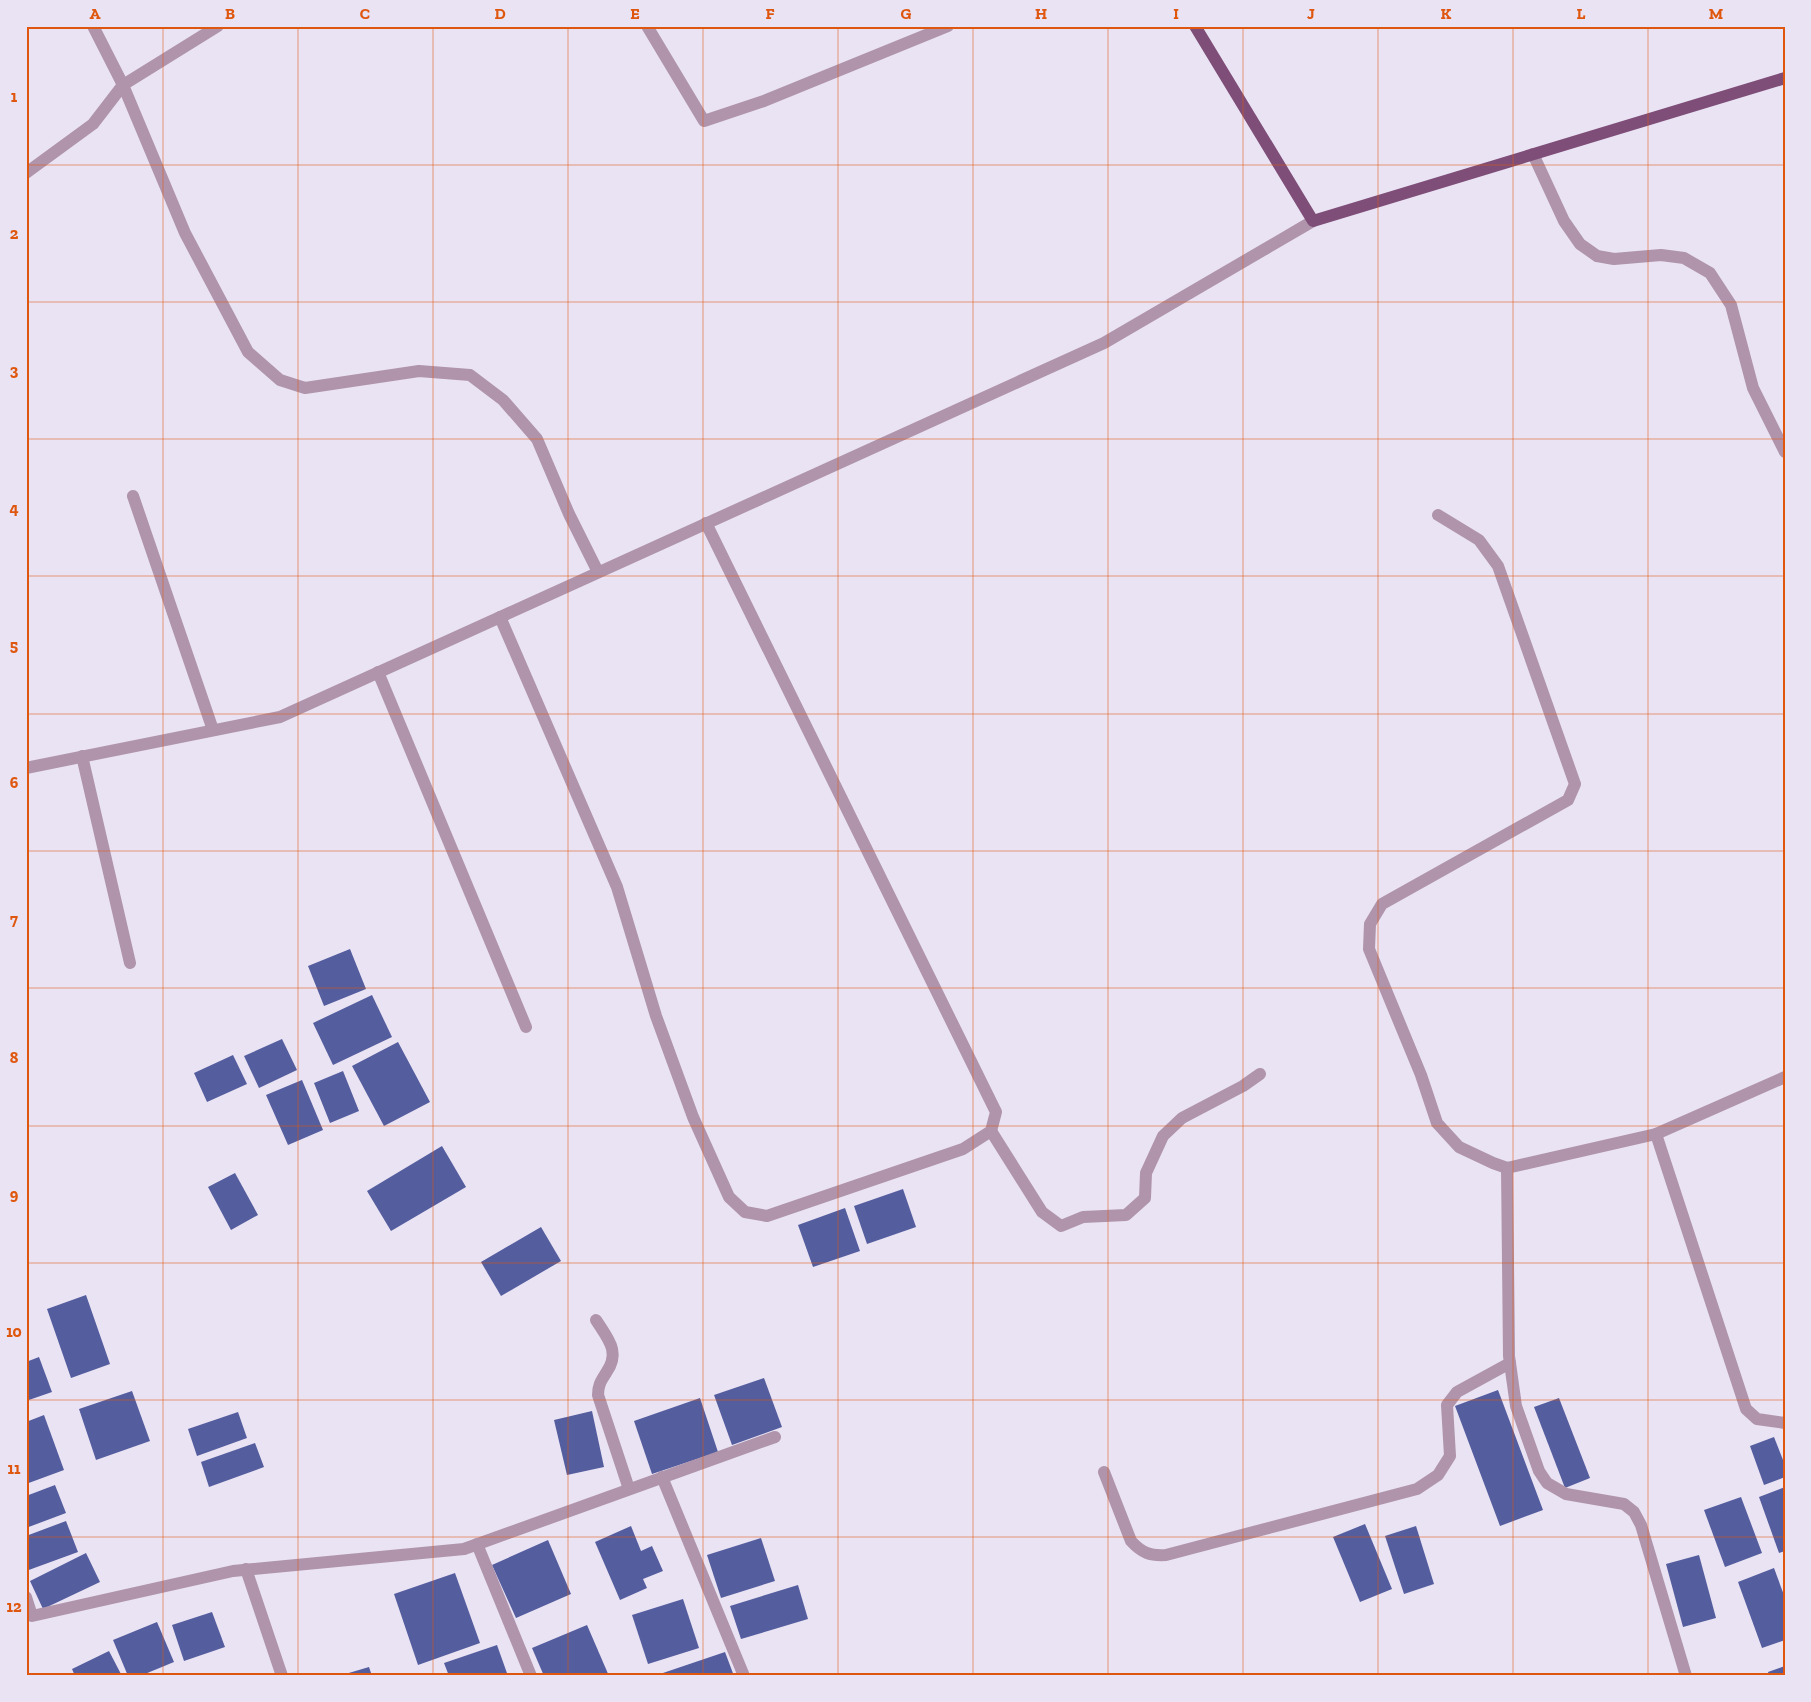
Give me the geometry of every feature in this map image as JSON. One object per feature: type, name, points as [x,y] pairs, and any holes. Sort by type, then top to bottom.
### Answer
[{"type":"main road","points":[[1195,26],[1313,221],[1785,78]]},
{"type":"street","points":[[93,26],[123,85],[185,233],[248,352],[280,380],[305,388],[419,371],[470,375],[503,400],[536,439],[569,514],[598,572]]},
{"type":"street","points":[[26,173],[93,124],[123,85],[218,26]]},
{"type":"street","points":[[647,26],[704,121],[764,101],[948,26]]},
{"type":"street","points":[[1533,154],[1564,221],[1580,244],[1597,256],[1614,259],[1661,255],[1684,258],[1710,273],[1731,305],[1754,388],[1785,452]]},
{"type":"street","points":[[26,768],[280,716],[1104,343],[1313,221]]},
{"type":"street","points":[[133,496],[213,730]]},
{"type":"street","points":[[1438,515],[1479,540],[1498,566],[1575,784],[1568,800],[1382,904],[1370,924],[1369,949],[1421,1075],[1437,1123],[1459,1147],[1507,1168],[1656,1134],[1785,1077]]},
{"type":"street","points":[[500,617],[617,887],[663,1034],[693,1117],[729,1197],[745,1212],[767,1216],[963,1149],[991,1131],[996,1112],[706,523]]},
{"type":"street","points":[[378,672],[526,1027]]},
{"type":"street","points":[[82,756],[130,963]]},
{"type":"street","points":[[991,1131],[1042,1212],[1061,1226],[1083,1217],[1126,1215],[1145,1198],[1146,1173],[1163,1136],[1182,1118],[1243,1086],[1260,1074]]},
{"type":"street","points":[[1656,1134],[1746,1408],[1757,1419],[1785,1423]]},
{"type":"street","points":[[1507,1168],[1510,1363],[1516,1406],[1539,1472],[1547,1483],[1566,1494],[1624,1504],[1634,1512],[1641,1525],[1686,1676]]},
{"type":"street","points":[[596,1320],[612,1347],[613,1357],[611,1366],[598,1385],[598,1395],[629,1489]]},
{"type":"street","points":[[1104,1472],[1131,1541],[1139,1550],[1151,1556],[1166,1556],[1417,1489],[1438,1475],[1450,1456],[1448,1405],[1457,1392],[1510,1363]]},
{"type":"street","points":[[26,1597],[29,1617],[246,1570],[464,1548],[775,1436]]},
{"type":"street","points":[[662,1477],[744,1676]]},
{"type":"street","points":[[477,1544],[531,1676]]},
{"type":"street","points":[[246,1570],[282,1676]]},
{"type":"building","points":[[350,949],[366,989],[324,1006],[308,966]]},
{"type":"building","points":[[372,995],[392,1037],[333,1065],[313,1023]]},
{"type":"building","points":[[282,1039],[297,1070],[259,1088],[244,1056]]},
{"type":"building","points":[[398,1042],[430,1102],[384,1126],[352,1066]]},
{"type":"building","points":[[233,1055],[247,1084],[207,1102],[194,1073]]},
{"type":"building","points":[[343,1071],[359,1111],[330,1123],[314,1083]]},
{"type":"building","points":[[302,1080],[323,1130],[288,1145],[266,1095]]},
{"type":"building","points":[[442,1146],[466,1187],[391,1231],[367,1191]]},
{"type":"building","points":[[235,1173],[258,1215],[231,1230],[208,1187]]},
{"type":"building","points":[[903,1189],[916,1227],[867,1244],[854,1206]]},
{"type":"building","points":[[845,1208],[860,1251],[813,1267],[798,1225]]},
{"type":"building","points":[[541,1227],[561,1261],[501,1296],[481,1262]]},
{"type":"building","points":[[86,1295],[110,1364],[71,1378],[47,1309]]},
{"type":"building","points":[[39,1357],[52,1392],[26,1401],[26,1362]]},
{"type":"building","points":[[764,1378],[782,1427],[732,1445],[714,1395]]},
{"type":"building","points":[[1498,1390],[1543,1510],[1500,1526],[1455,1406]]},
{"type":"building","points":[[132,1391],[150,1441],[96,1460],[79,1409]]},
{"type":"building","points":[[700,1398],[718,1452],[652,1474],[634,1421]]},
{"type":"building","points":[[1559,1398],[1590,1478],[1565,1488],[1534,1407]]},
{"type":"building","points":[[592,1411],[604,1467],[567,1475],[554,1420]]},
{"type":"building","points":[[238,1412],[247,1438],[197,1456],[188,1429]]},
{"type":"building","points":[[44,1415],[64,1470],[26,1484],[26,1422]]},
{"type":"building","points":[[1774,1437],[1785,1465],[1785,1477],[1764,1485],[1750,1446]]},
{"type":"building","points":[[255,1443],[264,1467],[209,1487],[201,1462]]},
{"type":"building","points":[[55,1485],[66,1513],[26,1528],[26,1496]]},
{"type":"building","points":[[1785,1487],[1785,1551],[1779,1553],[1759,1497]]},
{"type":"building","points":[[1741,1497],[1762,1553],[1725,1567],[1704,1510]]},
{"type":"building","points":[[66,1521],[78,1552],[26,1571],[26,1536]]},
{"type":"building","points":[[1365,1524],[1392,1589],[1360,1602],[1333,1537]]},
{"type":"building","points":[[631,1526],[641,1551],[652,1546],[663,1571],[643,1579],[647,1588],[620,1600],[595,1542]]},
{"type":"building","points":[[1416,1526],[1434,1584],[1404,1594],[1385,1536]]},
{"type":"building","points":[[761,1538],[775,1581],[721,1598],[707,1555]]},
{"type":"building","points":[[548,1540],[571,1594],[516,1618],[492,1565]]},
{"type":"building","points":[[86,1553],[100,1582],[43,1609],[30,1581]]},
{"type":"building","points":[[1699,1555],[1716,1618],[1683,1627],[1666,1564]]},
{"type":"building","points":[[1774,1568],[1785,1598],[1785,1640],[1762,1648],[1738,1582]]},
{"type":"building","points":[[455,1573],[480,1643],[418,1665],[394,1594]]},
{"type":"building","points":[[798,1585],[808,1619],[741,1639],[730,1606]]},
{"type":"building","points":[[683,1599],[699,1648],[648,1664],[632,1615]]},
{"type":"building","points":[[212,1612],[225,1647],[184,1661],[172,1625]]},
{"type":"building","points":[[157,1622],[174,1662],[140,1676],[128,1676],[113,1640]]},
{"type":"building","points":[[587,1625],[609,1676],[544,1676],[532,1648]]},
{"type":"building","points":[[497,1645],[508,1676],[449,1676],[444,1663]]},
{"type":"building","points":[[109,1651],[122,1676],[75,1676],[72,1669]]},
{"type":"building","points":[[725,1652],[734,1676],[657,1676],[657,1675]]},
{"type":"building","points":[[1785,1666],[1785,1676],[1769,1676],[1768,1672]]},
{"type":"building","points":[[369,1667],[372,1676],[342,1676],[342,1675]]}]
